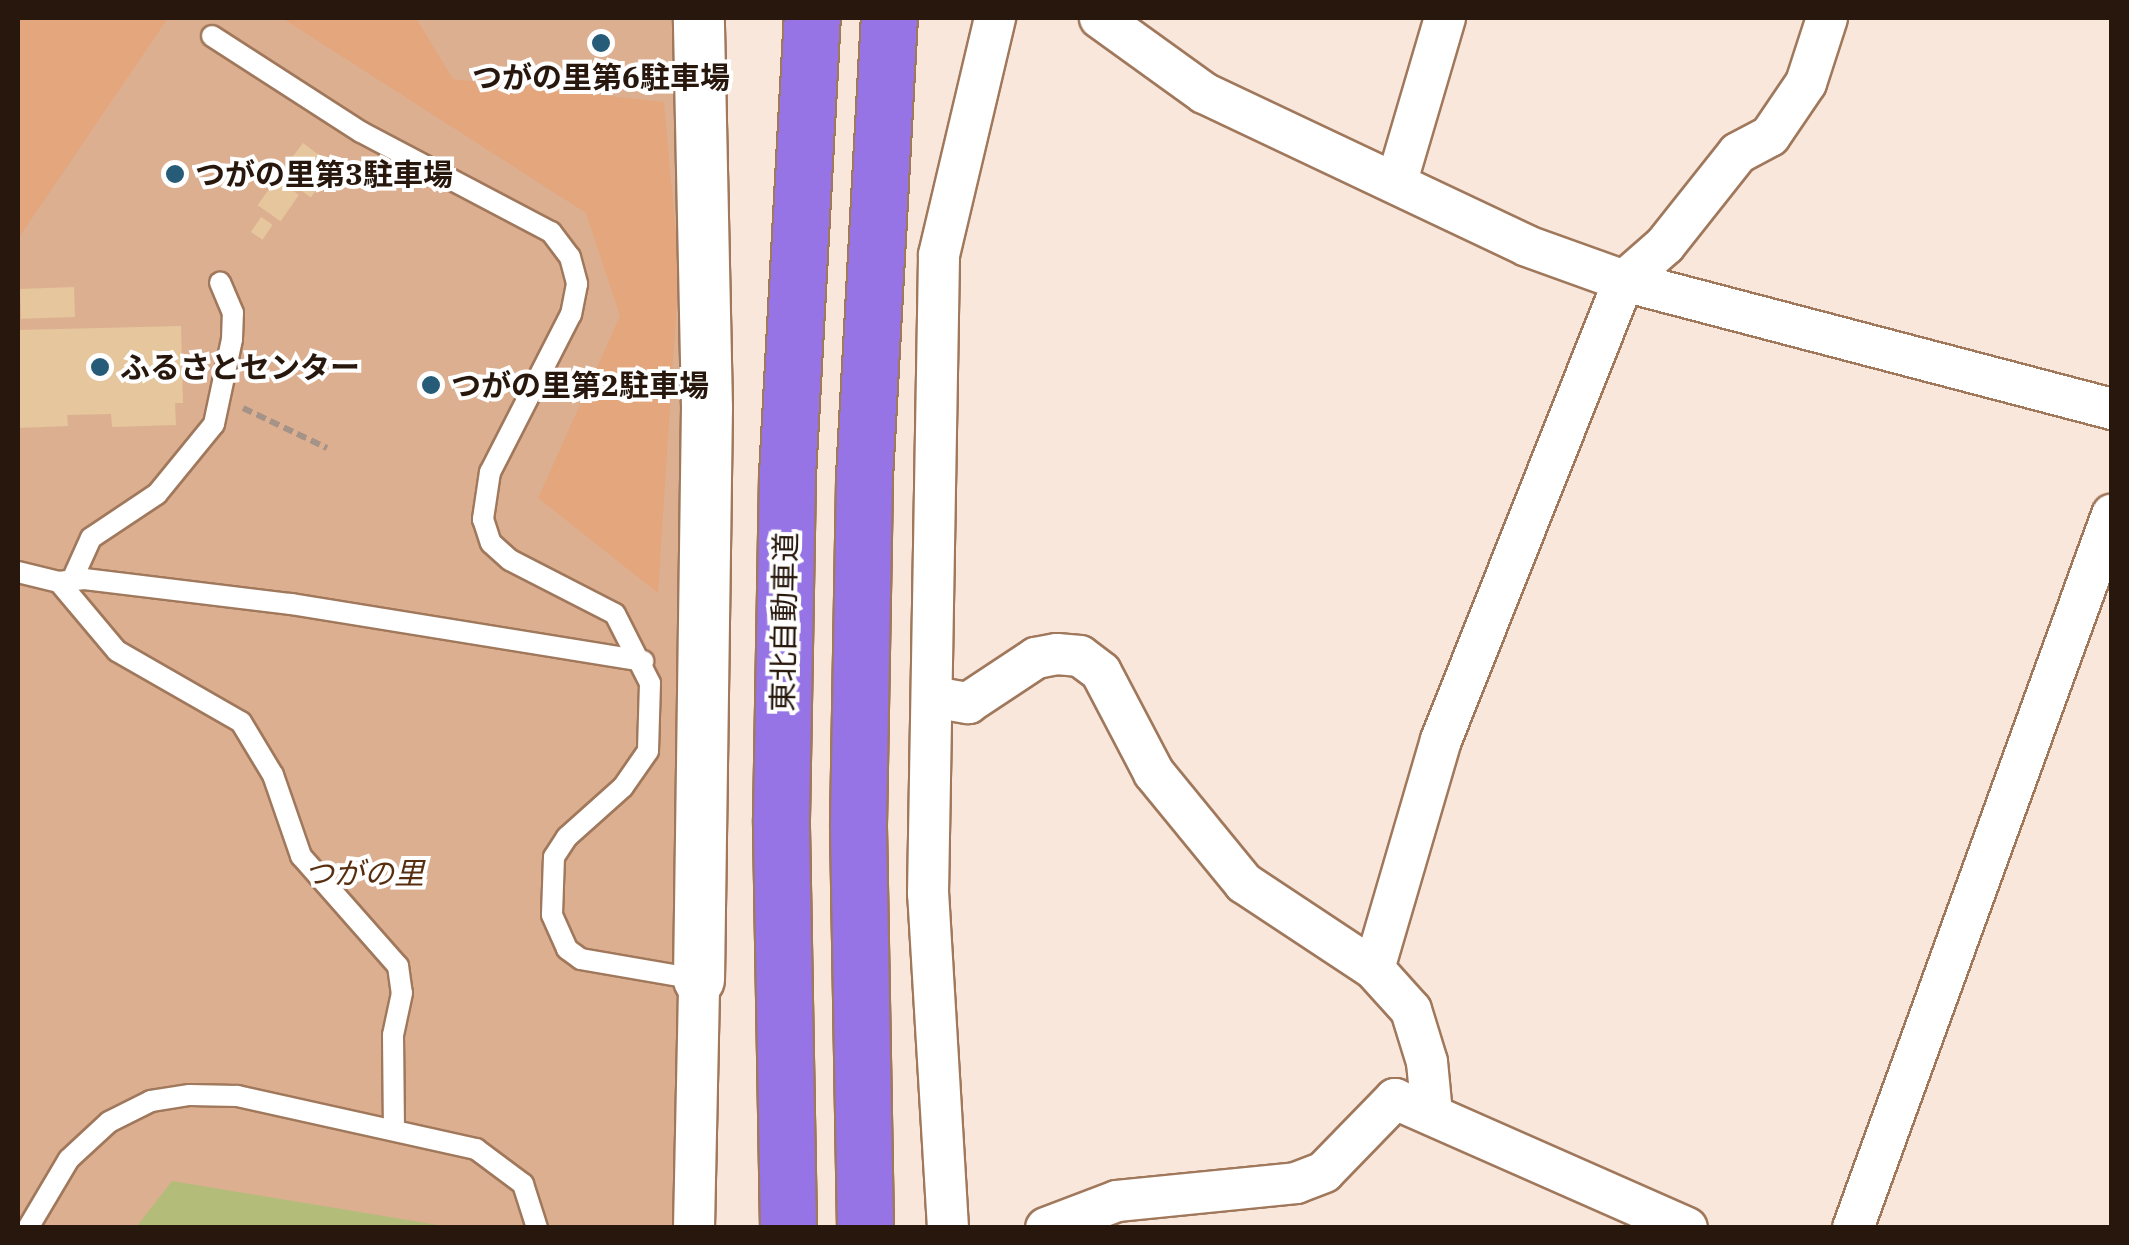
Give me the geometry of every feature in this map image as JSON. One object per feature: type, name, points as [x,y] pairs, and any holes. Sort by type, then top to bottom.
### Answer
[{"type":"highway","name":"東北自動車道","points":[[788,1228],[781,818],[786,514],[812,18]]},
{"type":"highway","points":[[865,1228],[858,824],[864,478],[889,18]]},
{"type":"street","points":[[694,1228],[707,427],[699,18]]},
{"type":"street","points":[[948,1228],[928,894],[938,255],[995,18]]},
{"type":"street","points":[[1100,18],[1204,93],[1397,181],[1527,246],[1624,281],[2112,409]]},
{"type":"street","points":[[1397,181],[1445,18]]},
{"type":"street","points":[[1374,969],[1441,740],[1624,281],[1665,245],[1738,153],[1770,136],[1806,83],[1826,18]]},
{"type":"street","points":[[1854,1228],[2112,514]]},
{"type":"street","points":[[933,697],[968,703],[1036,658],[1080,656],[1122,702],[1154,773],[1183,814],[1244,883],[1374,969],[1411,1010],[1427,1062],[1432,1114]]},
{"type":"street","points":[[1046,1228],[1118,1201],[1296,1183],[1324,1172],[1394,1100],[1687,1228]]},
{"type":"lane","points":[[212,36],[362,132],[551,232],[570,257],[577,284],[571,314],[490,472],[483,519],[491,543],[510,560],[616,614],[643,662],[650,683],[648,751],[623,787],[566,837],[554,857],[552,915],[567,949],[581,960],[699,980]]},
{"type":"lane","points":[[66,581],[80,551],[157,494],[214,424],[224,399],[233,313],[220,283]]},
{"type":"lane","points":[[18,572],[479,630],[643,662]]},
{"type":"lane","points":[[66,581],[117,651],[241,722],[273,775],[301,856],[398,966],[402,993],[393,1035],[394,1130]]},
{"type":"lane","points":[[28,1228],[70,1159],[109,1122],[151,1101],[237,1096],[476,1148],[522,1184],[537,1228]]},
{"type":"path","points":[[224,399],[327,448]]},
{"type":"green space","name":"つがの里","points":[[18,18],[687,18],[687,1227],[18,1227]]},
{"type":"shaded area","points":[[18,18],[168,18],[18,239]]},
{"type":"shaded area","points":[[282,18],[416,18],[453,79],[664,102],[679,268],[658,593],[538,498],[620,316],[586,213]]},
{"type":"shaded area","points":[[172,1181],[444,1226],[444,1227],[136,1227]]},
{"type":"building","points":[[303,143],[334,166],[311,198],[280,174]]},
{"type":"building","points":[[276,179],[299,195],[281,221],[258,205]]},
{"type":"building","points":[[261,217],[273,225],[263,240],[251,232]]},
{"type":"building","points":[[74,287],[75,317],[21,319],[20,289]]},
{"type":"building","name":"ふるさとセンター","points":[[181,326],[183,403],[175,403],[176,425],[112,427],[111,414],[67,415],[68,426],[18,428],[18,330]]},
{"type":"place","name":"つがの里第6駐車場","points":[[601,43]]},
{"type":"place","name":"つがの里第3駐車場","points":[[175,174]]},
{"type":"place","name":"ふるさとセンター","points":[[100,367]]},
{"type":"place","name":"つがの里第2駐車場","points":[[431,385]]}]
